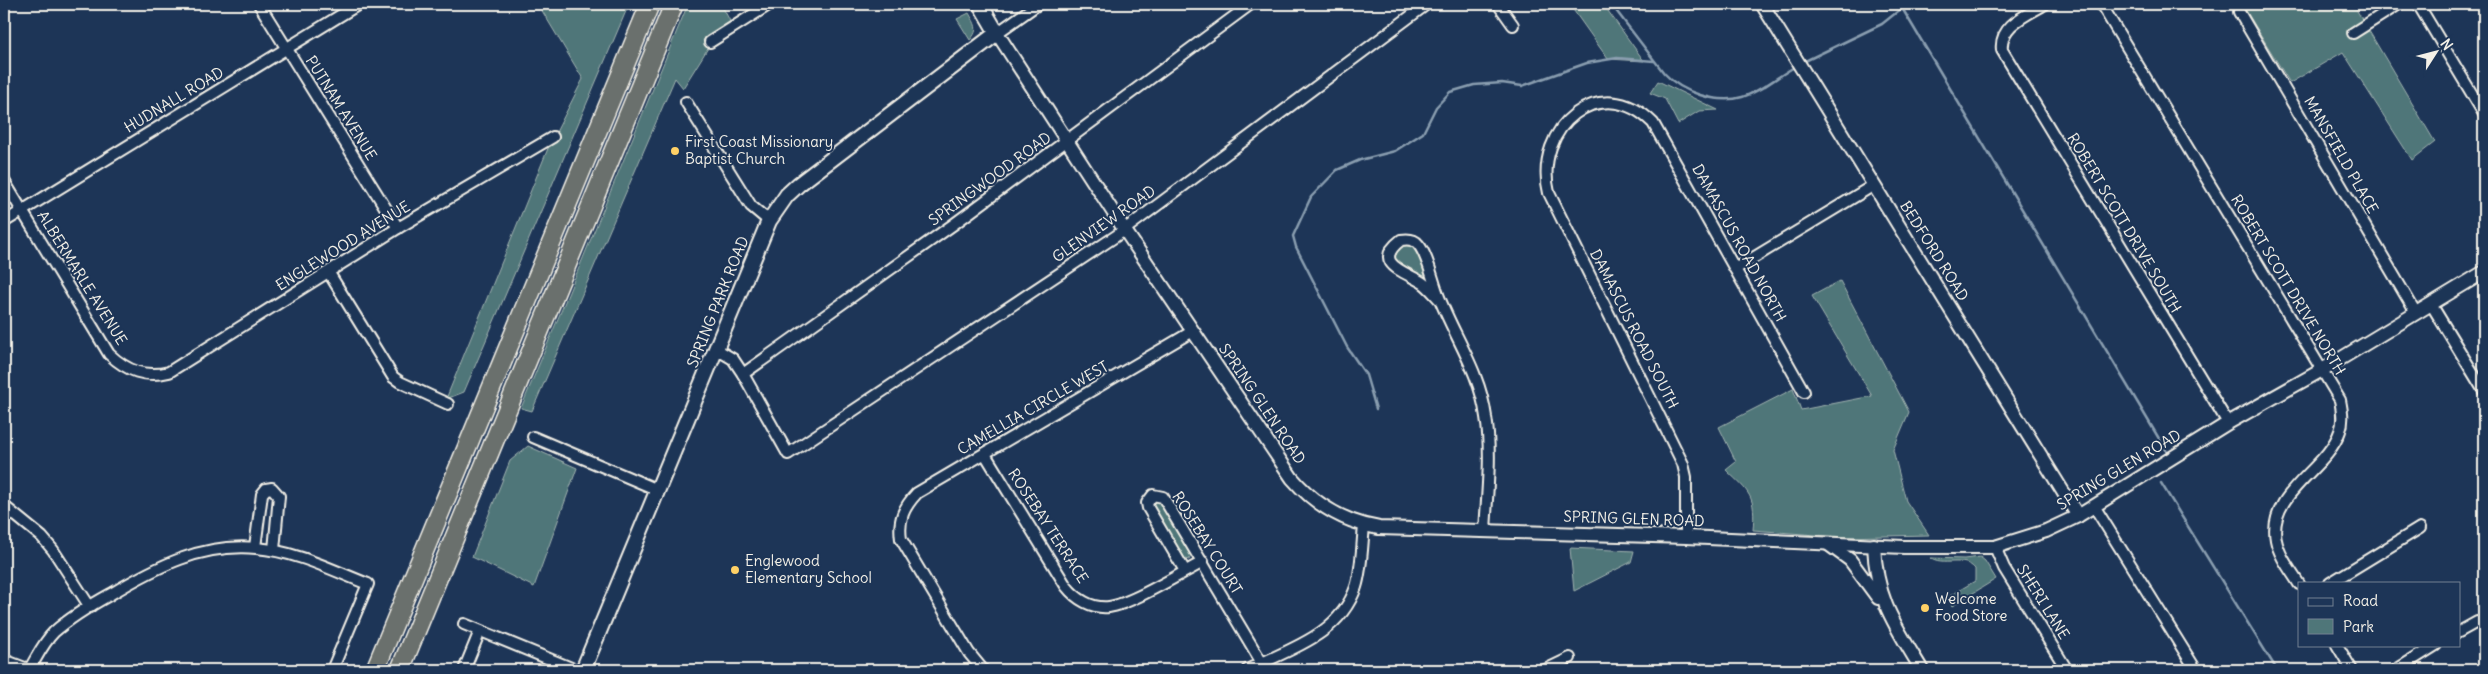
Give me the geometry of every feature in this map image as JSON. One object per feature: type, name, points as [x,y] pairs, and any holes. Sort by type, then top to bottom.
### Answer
[{"type":"highway","points":[[375,670],[650,4]]},
{"type":"highway","points":[[400,670],[674,4]]},
{"type":"main road","name":"SPRING GLEN ROAD","points":[[980,4],[997,33]]},
{"type":"main road","name":"SPRING PARK ROAD","points":[[584,670],[769,221],[786,195],[799,184],[997,33]]},
{"type":"street","name":"PUTNAM AVENUE","points":[[260,4],[398,228]]},
{"type":"street","name":"HUDNALL ROAD","points":[[4,222],[359,4]]},
{"type":"street","points":[[710,42],[770,4]]},
{"type":"street","points":[[997,33],[1038,4]]},
{"type":"street","name":"SPRINGWOOD ROAD","points":[[743,374],[1067,141],[1251,4]]},
{"type":"street","name":"GLENVIEW ROAD","points":[[743,374],[788,454],[1124,229],[1427,4]]},
{"type":"street","points":[[1498,4],[1514,25]]},
{"type":"street","name":"BEDFORD ROAD","points":[[1762,4],[2078,516]]},
{"type":"street","name":"ROBERT SCOTT DRIVE SOUTH","points":[[2045,4],[2013,23],[2003,36],[2002,50],[2228,423]]},
{"type":"street","name":"ROBERT SCOTT DRIVE NORTH","points":[[2101,4],[2340,400],[2342,412],[2340,430],[2324,455],[2283,503],[2275,528],[2280,550],[2298,582]]},
{"type":"street","points":[[2353,32],[2399,4]]},
{"type":"street","points":[[2418,4],[2484,114]]},
{"type":"street","name":"MANSFIELD PLACE","points":[[2239,12],[2416,313]]},
{"type":"street","name":"SPRING GLEN ROAD","points":[[997,33],[1124,229],[1302,490],[1328,511],[1364,526],[1828,544],[1995,547],[2046,531],[2078,516],[2228,423],[2322,370],[2484,272]]},
{"type":"street","points":[[686,102],[751,206],[769,221]]},
{"type":"street","name":"DAMASCUS ROAD NORTH","points":[[1554,138],[1572,116],[1599,103],[1622,104],[1642,113],[1659,132],[1804,392]]},
{"type":"street","name":"ENGLEWOOD AVENUE","points":[[148,375],[169,372],[398,228],[552,137]]},
{"type":"street","name":"DAMASCUS ROAD SOUTH","points":[[1554,138],[1546,162],[1546,178],[1549,193],[1680,457],[1686,477],[1686,537]]},
{"type":"street","name":"ALBERMARLE AVENUE","points":[[4,181],[109,354],[129,369],[148,375]]},
{"type":"street","points":[[1735,269],[1874,184]]},
{"type":"street","points":[[1440,300],[1425,284],[1394,268],[1389,259],[1390,253],[1401,240],[1409,239],[1418,243],[1440,300],[1471,363],[1486,417],[1488,445],[1485,531]]},
{"type":"street","points":[[328,272],[393,377],[448,404]]},
{"type":"street","points":[[2431,304],[2484,391]]},
{"type":"street","name":"CAMELLIA CIRCLE WEST","points":[[983,670],[969,654],[905,549],[901,539],[900,521],[907,504],[917,493],[1193,331]]},
{"type":"street","points":[[716,349],[733,359],[743,374]]},
{"type":"street","points":[[533,437],[658,490]]},
{"type":"street","name":"ROSEBAY TERRACE","points":[[985,454],[1066,586],[1077,598],[1092,605],[1109,607],[1122,604],[1203,562]]},
{"type":"street","points":[[256,547],[262,494],[266,489],[272,488],[279,496],[274,550]]},
{"type":"street","name":"ROSEBAY COURT","points":[[1185,571],[1148,508],[1147,503],[1153,495],[1163,497],[1262,663]]},
{"type":"street","points":[[4,506],[42,537],[53,550],[90,606]]},
{"type":"street","points":[[2094,506],[2196,670]]},
{"type":"street","points":[[1247,670],[1316,638],[1340,618],[1349,604],[1357,585],[1364,526]]},
{"type":"street","points":[[2332,582],[2420,528]]},
{"type":"street","points":[[1828,544],[1845,555],[1857,568],[1888,612],[1922,670]]},
{"type":"street","points":[[1874,545],[1876,581],[1888,612]]},
{"type":"street","points":[[4,660],[29,670],[42,647],[54,633],[90,606],[147,573],[182,557],[220,549],[256,547],[274,550],[311,561],[368,584],[332,670]]},
{"type":"street","name":"SHERI LANE","points":[[1995,547],[2004,568],[2067,670]]},
{"type":"street","points":[[2460,631],[2477,622]]},
{"type":"street","points":[[464,624],[576,670]]},
{"type":"street","points":[[464,670],[480,631]]},
{"type":"street","points":[[2338,646],[2352,670]]},
{"type":"street","points":[[2396,670],[2434,646]]},
{"type":"street","points":[[1545,670],[1570,658]]},
{"type":"green space","points":[[538,4],[629,4],[464,392],[446,399],[549,146],[583,79]]},
{"type":"green space","points":[[688,4],[721,4],[731,23],[703,40],[708,48],[683,88],[675,78],[532,411],[521,408]]},
{"type":"green space","points":[[1569,4],[1603,4],[1644,61],[1608,59]]},
{"type":"green space","points":[[2242,4],[2353,4],[2435,142],[2412,160],[2343,52],[2290,83]]},
{"type":"green space","points":[[969,13],[975,23],[976,30],[970,40],[957,19]]},
{"type":"green space","points":[[1658,81],[1718,110],[1699,111],[1678,124],[1665,99],[1650,93]]},
{"type":"green space","points":[[1404,243],[1410,245],[1418,253],[1428,282],[1401,268],[1397,263],[1394,253]]},
{"type":"green space","points":[[1840,281],[1909,412],[1893,450],[1906,501],[1929,535],[1841,537],[1753,530],[1754,519],[1750,496],[1741,484],[1726,470],[1736,462],[1719,427],[1793,389],[1801,410],[1872,396],[1812,296]]},
{"type":"green space","points":[[528,446],[577,468],[534,587],[472,557],[510,461]]},
{"type":"green space","points":[[1154,500],[1160,501],[1192,554],[1189,560],[1183,558],[1152,506]]},
{"type":"green space","points":[[1570,548],[1634,551],[1631,562],[1574,591]]},
{"type":"green space","points":[[1980,557],[1985,561],[1996,579],[1952,606],[1946,598],[1975,581],[1975,569],[1965,563],[1941,562],[1930,558],[1964,559]]},
{"type":"waterway","points":[[1611,4],[1664,73],[1680,86],[1700,95],[1716,99],[1741,98],[1762,88],[1796,66]]},
{"type":"waterway","points":[[1803,62],[1882,24],[1907,4]]},
{"type":"waterway","points":[[1902,8],[2167,452]]},
{"type":"waterway","points":[[1376,409],[1366,375],[1347,347],[1296,247],[1293,236],[1311,197],[1337,170],[1360,160],[1395,151],[1423,133],[1436,107],[1450,92],[1474,85],[1502,83],[1522,86],[1587,63],[1617,58],[1654,61]]},
{"type":"waterway","points":[[2161,483],[2277,670]]},
{"type":"place","name":"First Coast Missionary Baptist Church","points":[[675,151]]},
{"type":"place","name":"Englewood Elementary School","points":[[735,570]]},
{"type":"place","name":"Welcome Food Store","points":[[1925,608]]}]
